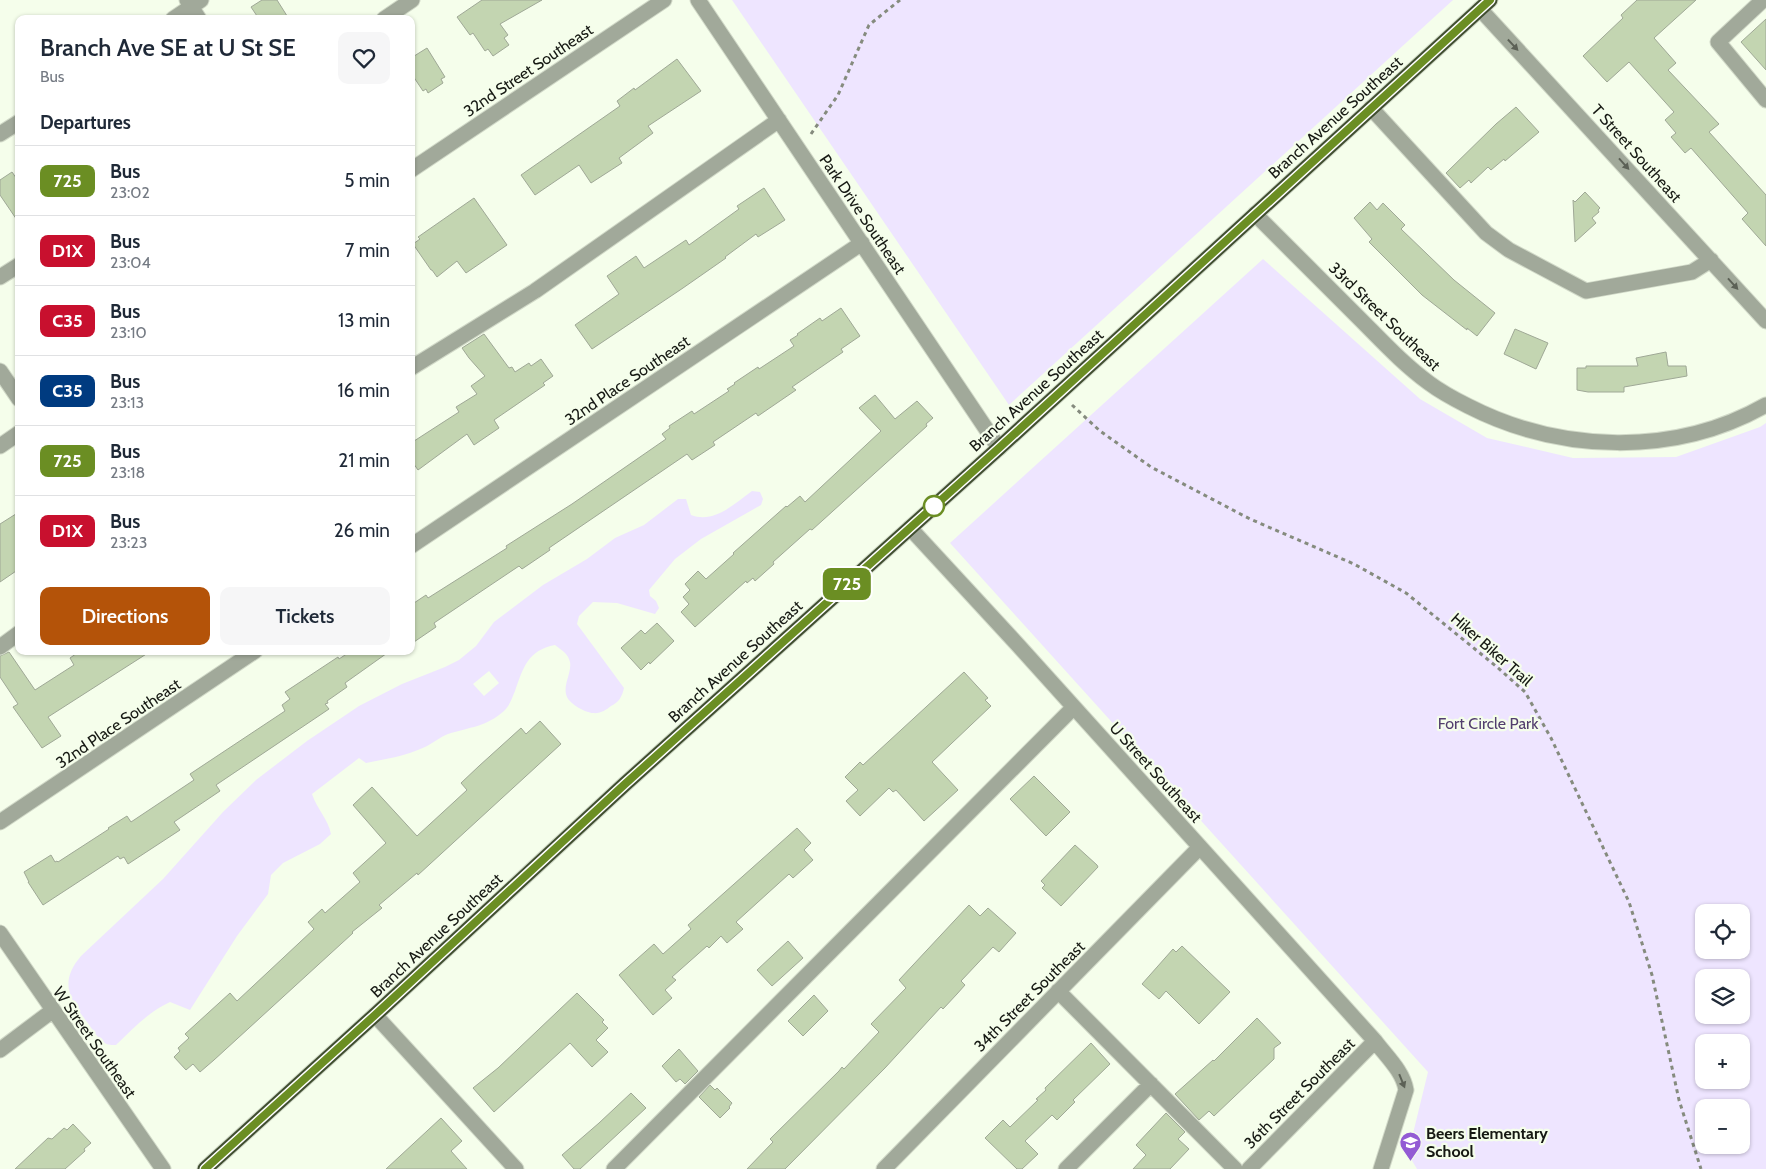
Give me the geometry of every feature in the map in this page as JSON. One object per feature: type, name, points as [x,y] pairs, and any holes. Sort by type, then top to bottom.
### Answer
[{"type":"highway","name":"Branch Avenue Southeast","points":[[205,1169],[625,784],[999,448],[1485,4]]},
{"type":"street","points":[[390,15],[412,0]]},
{"type":"street","name":"32nd Street Southeast","points":[[415,167],[664,0]]},
{"type":"street","name":"Park Drive Southeast","points":[[698,0],[999,448]]},
{"type":"street","points":[[1763,0],[1718,42],[1766,100]]},
{"type":"street","name":"T Street Southeast","points":[[1485,4],[1766,321]]},
{"type":"street","points":[[179,15],[194,6]]},
{"type":"street","points":[[1371,108],[1486,233],[1509,250],[1586,291],[1692,272],[1711,260]]},
{"type":"street","points":[[415,366],[535,291],[779,120]]},
{"type":"street","points":[[0,134],[15,125]]},
{"type":"street","name":"33rd Street Southeast","points":[[1255,214],[1410,369],[1440,391],[1491,417],[1532,431],[1576,440],[1642,442],[1681,437],[1705,431],[1766,405]]},
{"type":"street","name":"32nd Place Southeast","points":[[415,543],[862,244]]},
{"type":"street","points":[[0,277],[15,268]]},
{"type":"street","points":[[0,371],[15,393]]},
{"type":"street","points":[[0,446],[15,436]]},
{"type":"street","name":"U Street Southeast","points":[[910,528],[1375,1041],[1400,1075],[1406,1090],[1380,1169]]},
{"type":"street","points":[[0,646],[15,636]]},
{"type":"street","name":"32nd Place Southeast","points":[[0,822],[249,655]]},
{"type":"street","points":[[614,1169],[1073,708]]},
{"type":"street","name":"34th Street Southeast","points":[[884,1169],[1200,847]]},
{"type":"street","name":"W Street Southeast","points":[[0,933],[52,1011],[163,1169]]},
{"type":"street","points":[[1058,991],[1235,1169]]},
{"type":"street","points":[[0,1050],[52,1011]]},
{"type":"street","points":[[375,1015],[516,1169]]},
{"type":"street","name":"36th Street Southeast","points":[[1249,1169],[1375,1041]]},
{"type":"street","points":[[1066,1169],[1150,1084]]},
{"type":"path","points":[[811,134],[838,95],[869,25],[900,0]]},
{"type":"path","name":"Hiker Biker Trail","points":[[1058,393],[1100,430],[1151,467],[1250,519],[1354,564],[1406,593],[1497,666],[1525,692],[1551,738],[1629,902],[1652,975],[1679,1100],[1701,1169]]},
{"type":"green space","points":[[732,0],[1453,0],[1009,405]]},
{"type":"green space","name":"Fort Circle Park","points":[[1263,259],[1420,399],[1487,438],[1573,458],[1676,457],[1760,427],[1766,423],[1766,1169],[1417,1169],[1408,1154],[1428,1072],[950,543]]},
{"type":"green space","points":[[752,491],[760,492],[763,499],[761,505],[701,539],[675,559],[649,590],[650,596],[656,601],[659,608],[655,614],[617,603],[593,602],[579,616],[577,624],[624,688],[621,697],[616,703],[603,711],[590,713],[571,702],[566,693],[570,662],[566,654],[555,645],[538,651],[528,661],[508,706],[491,720],[478,726],[448,734],[425,747],[403,755],[366,763],[359,758],[312,794],[331,834],[320,844],[283,863],[271,875],[268,894],[237,936],[190,1010],[170,1002],[148,1016],[116,1045],[106,1044],[98,1037],[71,997],[68,982],[74,965],[81,956],[163,879],[223,812],[256,780],[307,741],[359,706],[402,684],[459,660],[476,646],[494,622],[543,585],[587,559],[615,538],[644,525],[678,499],[686,499],[691,515],[708,517],[731,507]],"holes":[[[489,671],[499,683],[484,696],[473,684]]]},
{"type":"building","points":[[262,0],[277,0],[286,15],[256,15],[251,7]]},
{"type":"building","points":[[482,0],[542,0],[500,24],[508,35],[504,38],[509,45],[493,56],[488,49],[485,51],[473,33],[470,35],[457,17]]},
{"type":"building","points":[[1637,0],[1696,0],[1654,38],[1676,63],[1668,70],[1719,124],[1709,132],[1766,195],[1766,246],[1742,219],[1748,213],[1691,148],[1685,153],[1671,137],[1676,133],[1665,120],[1674,112],[1629,62],[1607,82],[1583,56],[1623,18],[1621,15]]},
{"type":"building","points":[[1766,19],[1766,70],[1741,42]]},
{"type":"building","points":[[427,48],[445,77],[441,79],[443,83],[428,93],[426,89],[423,91],[415,79],[415,56]]},
{"type":"building","points":[[677,59],[701,91],[648,126],[653,133],[619,158],[622,163],[591,183],[579,165],[535,195],[521,175],[620,106],[617,101]]},
{"type":"building","points":[[1516,107],[1539,132],[1505,161],[1504,159],[1491,170],[1488,167],[1471,183],[1469,180],[1460,188],[1446,173]]},
{"type":"building","points":[[12,172],[15,176],[15,217],[0,195],[0,180]]},
{"type":"building","points":[[764,188],[785,220],[758,237],[756,234],[726,258],[592,349],[575,325],[619,294],[607,276],[636,256],[644,268],[686,240],[689,245],[739,209],[737,206]]},
{"type":"building","points":[[1585,192],[1600,208],[1599,212],[1592,218],[1596,223],[1575,242],[1573,200],[1575,202]]},
{"type":"building","points":[[474,198],[507,245],[466,273],[457,261],[437,277],[415,247],[415,243],[420,239],[418,237]]},
{"type":"building","points":[[1370,202],[1377,210],[1383,203],[1405,225],[1401,229],[1454,280],[1495,313],[1477,336],[1422,295],[1369,242],[1372,239],[1354,218]]},
{"type":"building","points":[[841,308],[860,336],[841,349],[843,352],[792,387],[796,390],[758,416],[756,413],[713,442],[715,445],[692,460],[687,454],[549,548],[550,550],[522,569],[519,566],[434,623],[436,627],[415,641],[415,602],[426,595],[428,598],[572,504],[666,439],[662,434],[670,428],[669,426],[692,411],[694,414],[729,391],[727,389],[734,383],[794,346],[790,340],[797,334],[820,318],[822,321]]},
{"type":"building","points":[[1515,329],[1548,343],[1536,369],[1504,354]]},
{"type":"building","points":[[484,334],[509,368],[512,367],[515,372],[529,363],[531,366],[541,359],[553,376],[543,383],[545,385],[494,420],[499,428],[474,445],[467,434],[418,470],[415,466],[415,440],[459,412],[456,407],[477,394],[471,386],[485,376],[462,348]]},
{"type":"building","points":[[1666,352],[1668,366],[1686,366],[1687,376],[1624,387],[1624,392],[1588,392],[1577,390],[1577,368],[1586,368],[1586,366],[1638,366],[1636,358]]},
{"type":"building","points":[[875,395],[895,419],[917,401],[933,418],[926,424],[927,426],[812,530],[810,529],[773,562],[774,564],[755,581],[753,578],[747,583],[746,581],[695,627],[681,612],[689,604],[683,597],[690,590],[685,584],[698,571],[706,579],[786,506],[800,496],[805,502],[881,431],[859,408]]},
{"type":"building","points":[[15,515],[15,572],[0,582],[0,524]]},
{"type":"building","points":[[657,623],[674,641],[641,670],[621,648],[641,630],[645,634]]},
{"type":"building","points":[[9,652],[35,690],[74,665],[70,658],[74,655],[145,655],[48,717],[61,736],[42,748],[13,707],[18,704],[0,677],[0,656]]},
{"type":"building","points":[[345,655],[384,655],[345,683],[347,687],[325,704],[329,709],[216,785],[220,791],[174,822],[180,830],[128,864],[124,857],[120,859],[118,856],[43,905],[28,882],[24,872],[51,855],[55,862],[58,862],[127,816],[131,822],[194,780],[190,774],[285,711],[282,705],[290,699],[285,692],[338,657],[339,659]]},
{"type":"building","points":[[964,672],[988,698],[985,700],[991,706],[932,762],[958,790],[924,821],[896,790],[893,792],[889,788],[860,816],[846,801],[858,790],[845,777],[860,762],[863,765]]},
{"type":"building","points":[[540,721],[561,744],[418,875],[417,873],[379,905],[382,908],[352,932],[214,1060],[200,1072],[193,1064],[186,1070],[174,1057],[180,1051],[178,1048],[189,1038],[185,1034],[230,993],[237,1001],[314,929],[308,922],[322,909],[325,913],[360,882],[353,873],[386,843],[353,805],[372,787],[417,836],[467,790],[461,783],[479,766],[521,728],[526,734]]},
{"type":"building","points":[[1034,776],[1070,812],[1046,836],[1010,799]]},
{"type":"building","points":[[797,828],[811,843],[804,850],[813,860],[793,878],[789,874],[736,922],[743,929],[727,943],[721,936],[709,948],[707,946],[672,977],[676,980],[665,990],[672,998],[653,1015],[619,975],[654,944],[663,954],[691,929],[688,925]]},
{"type":"building","points":[[1075,845],[1098,867],[1061,906],[1042,888],[1045,885],[1041,881]]},
{"type":"building","points":[[969,905],[980,916],[988,908],[1016,933],[999,952],[993,947],[961,981],[965,985],[943,1009],[941,1007],[885,1068],[785,1169],[747,1169],[773,1142],[770,1139],[842,1067],[844,1069],[879,1032],[871,1024],[906,988],[899,980]]},
{"type":"building","points":[[788,941],[803,958],[772,986],[757,970]]},
{"type":"building","points":[[1182,946],[1230,992],[1199,1024],[1166,991],[1159,999],[1142,984],[1173,949],[1176,952]]},
{"type":"building","points":[[577,993],[604,1020],[602,1022],[608,1028],[596,1040],[608,1052],[592,1067],[570,1043],[494,1112],[473,1088],[498,1068]]},
{"type":"building","points":[[814,995],[828,1011],[803,1036],[788,1021]]},
{"type":"building","points":[[1257,1018],[1281,1043],[1274,1048],[1274,1059],[1214,1116],[1209,1111],[1199,1120],[1175,1094],[1214,1061]]},
{"type":"building","points":[[1091,1043],[1110,1064],[1073,1100],[1075,1102],[1057,1120],[1052,1115],[1025,1141],[1038,1154],[1022,1169],[1017,1169],[985,1138],[1003,1120],[1010,1127],[1038,1100],[1036,1099],[1046,1090],[1045,1088]]},
{"type":"building","points":[[679,1049],[698,1071],[685,1084],[680,1079],[676,1082],[662,1066]]},
{"type":"building","points":[[710,1085],[715,1090],[717,1088],[732,1103],[730,1108],[720,1118],[699,1097]]},
{"type":"building","points":[[631,1093],[646,1108],[580,1169],[574,1169],[562,1155]]},
{"type":"building","points":[[1166,1113],[1185,1132],[1178,1139],[1189,1149],[1170,1169],[1133,1169],[1146,1155],[1136,1145]]},
{"type":"building","points":[[441,1118],[462,1141],[451,1151],[467,1169],[386,1169]]},
{"type":"building","points":[[73,1124],[91,1143],[65,1169],[15,1169],[48,1138],[52,1139],[64,1128],[67,1130]]},
{"type":"bus line","name":"725","points":[[205,1169],[625,784],[999,448],[1490,0]]},
{"type":"place","name":"Beers Elementary School","points":[[1410,1161]]}]
